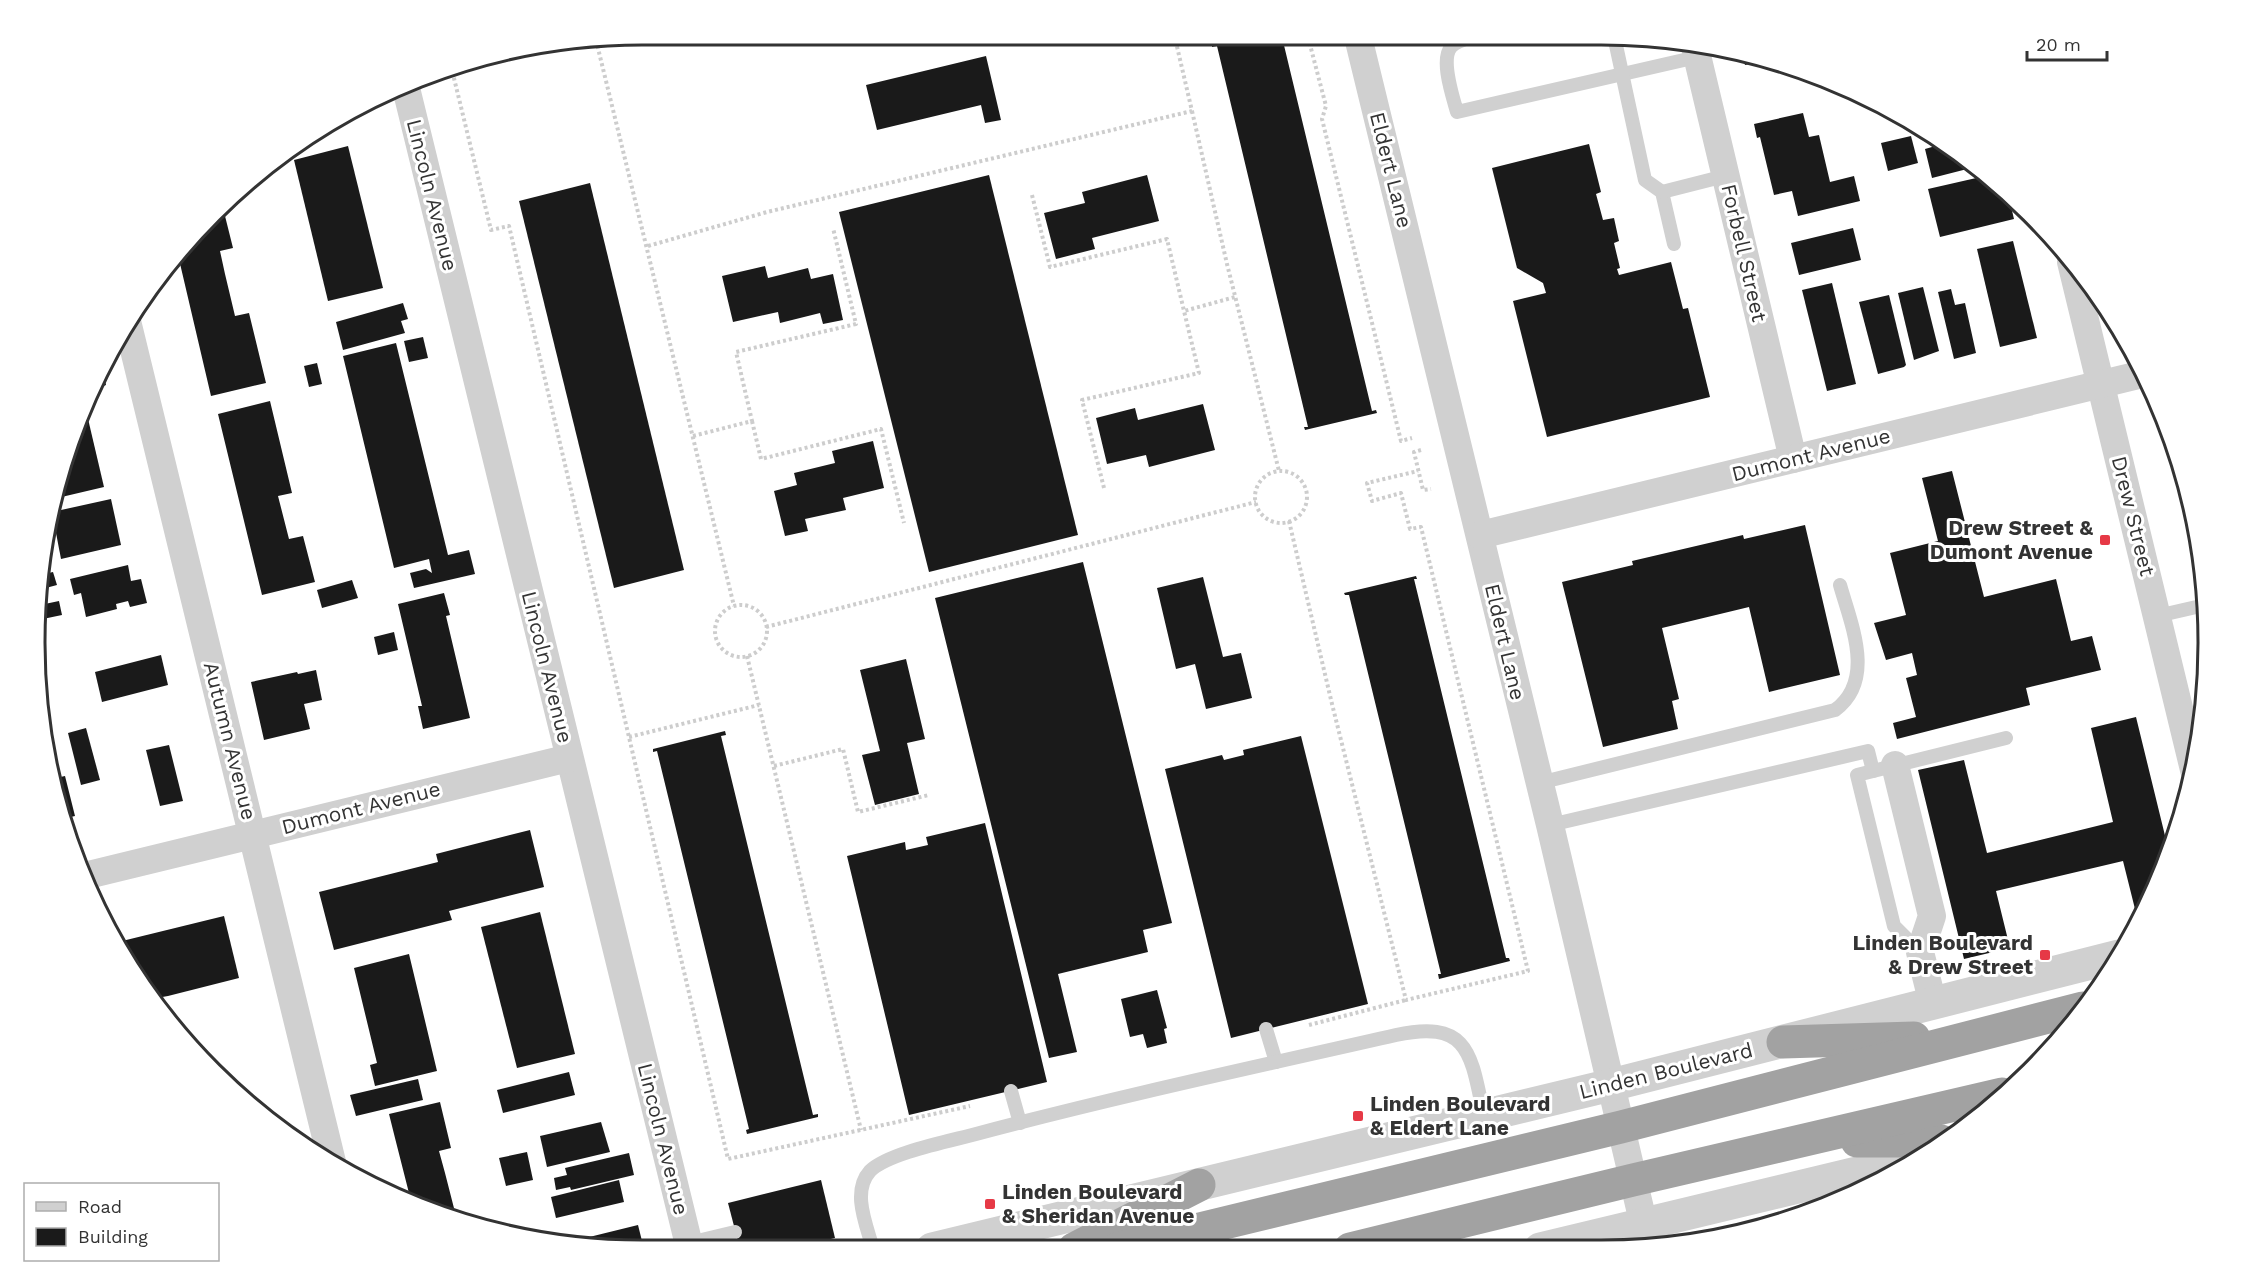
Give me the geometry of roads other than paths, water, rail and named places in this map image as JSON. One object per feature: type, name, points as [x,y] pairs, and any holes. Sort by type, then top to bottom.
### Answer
[{"type":"highway","name":"Linden Boulevard","points":[[1154,1240],[1621,1127],[2071,1011]]},
{"type":"highway","points":[[1783,1042],[1972,1037]]},
{"type":"highway","points":[[1387,1240],[1988,1097]]},
{"type":"highway","points":[[1799,1141],[1929,1141]]},
{"type":"highway","points":[[1092,1240],[1199,1185]]},
{"type":"street","name":"Eldert Lane","points":[[1360,45],[1550,825],[1647,1236]]},
{"type":"street","name":"Forbell Street","points":[[1696,53],[1793,459]]},
{"type":"street","name":"Lincoln Avenue","points":[[407,93],[688,1240]]},
{"type":"street","name":"Drew Street","points":[[2075,279],[2189,748]]},
{"type":"street","name":"Autumn Avenue","points":[[131,335],[329,1151]]},
{"type":"street","name":"Dumont Avenue","points":[[1480,536],[2135,376]]},
{"type":"street","name":"Dumont Avenue","points":[[92,874],[569,758]]},
{"type":"street","points":[[1884,768],[1932,916],[1920,952],[1933,1004]]},
{"type":"street","name":"Linden Boulevard","points":[[970,1240],[1611,1085],[2106,959]]},
{"type":"street","points":[[1617,1240],[1647,1236],[1884,1168]]},
{"type":"lane","points":[[1453,45],[1447,54],[1446,67],[1457,112],[1622,74],[1694,53]]},
{"type":"lane","points":[[1616,45],[1645,180],[1662,192],[1674,244]]},
{"type":"lane","points":[[1662,192],[1725,176]]},
{"type":"lane","points":[[1539,783],[1835,710],[1851,693],[1858,665],[1858,649],[1840,585]]},
{"type":"lane","points":[[2157,616],[2197,607]]},
{"type":"lane","points":[[1920,952],[1894,926],[1857,774],[2006,738]]},
{"type":"lane","points":[[1550,825],[1868,751],[1884,768]]},
{"type":"lane","points":[[1266,1029],[1276,1062]]},
{"type":"lane","points":[[870,1240],[864,1218],[861,1190],[871,1170],[888,1160],[912,1151],[1054,1113],[1421,1030],[1434,1031],[1456,1039],[1465,1048],[1475,1074],[1484,1116]]},
{"type":"lane","points":[[1011,1091],[1020,1123]]},
{"type":"lane","points":[[709,1240],[735,1232]]},
{"type":"place","name":"Drew Street & Dumont Avenue","points":[[2105,540]]},
{"type":"place","name":"Linden Boulevard & Drew Street","points":[[2045,955]]},
{"type":"place","name":"Linden Boulevard & Eldert Lane","points":[[1358,1116]]},
{"type":"place","name":"Linden Boulevard & Sheridan Avenue","points":[[990,1204]]}]
